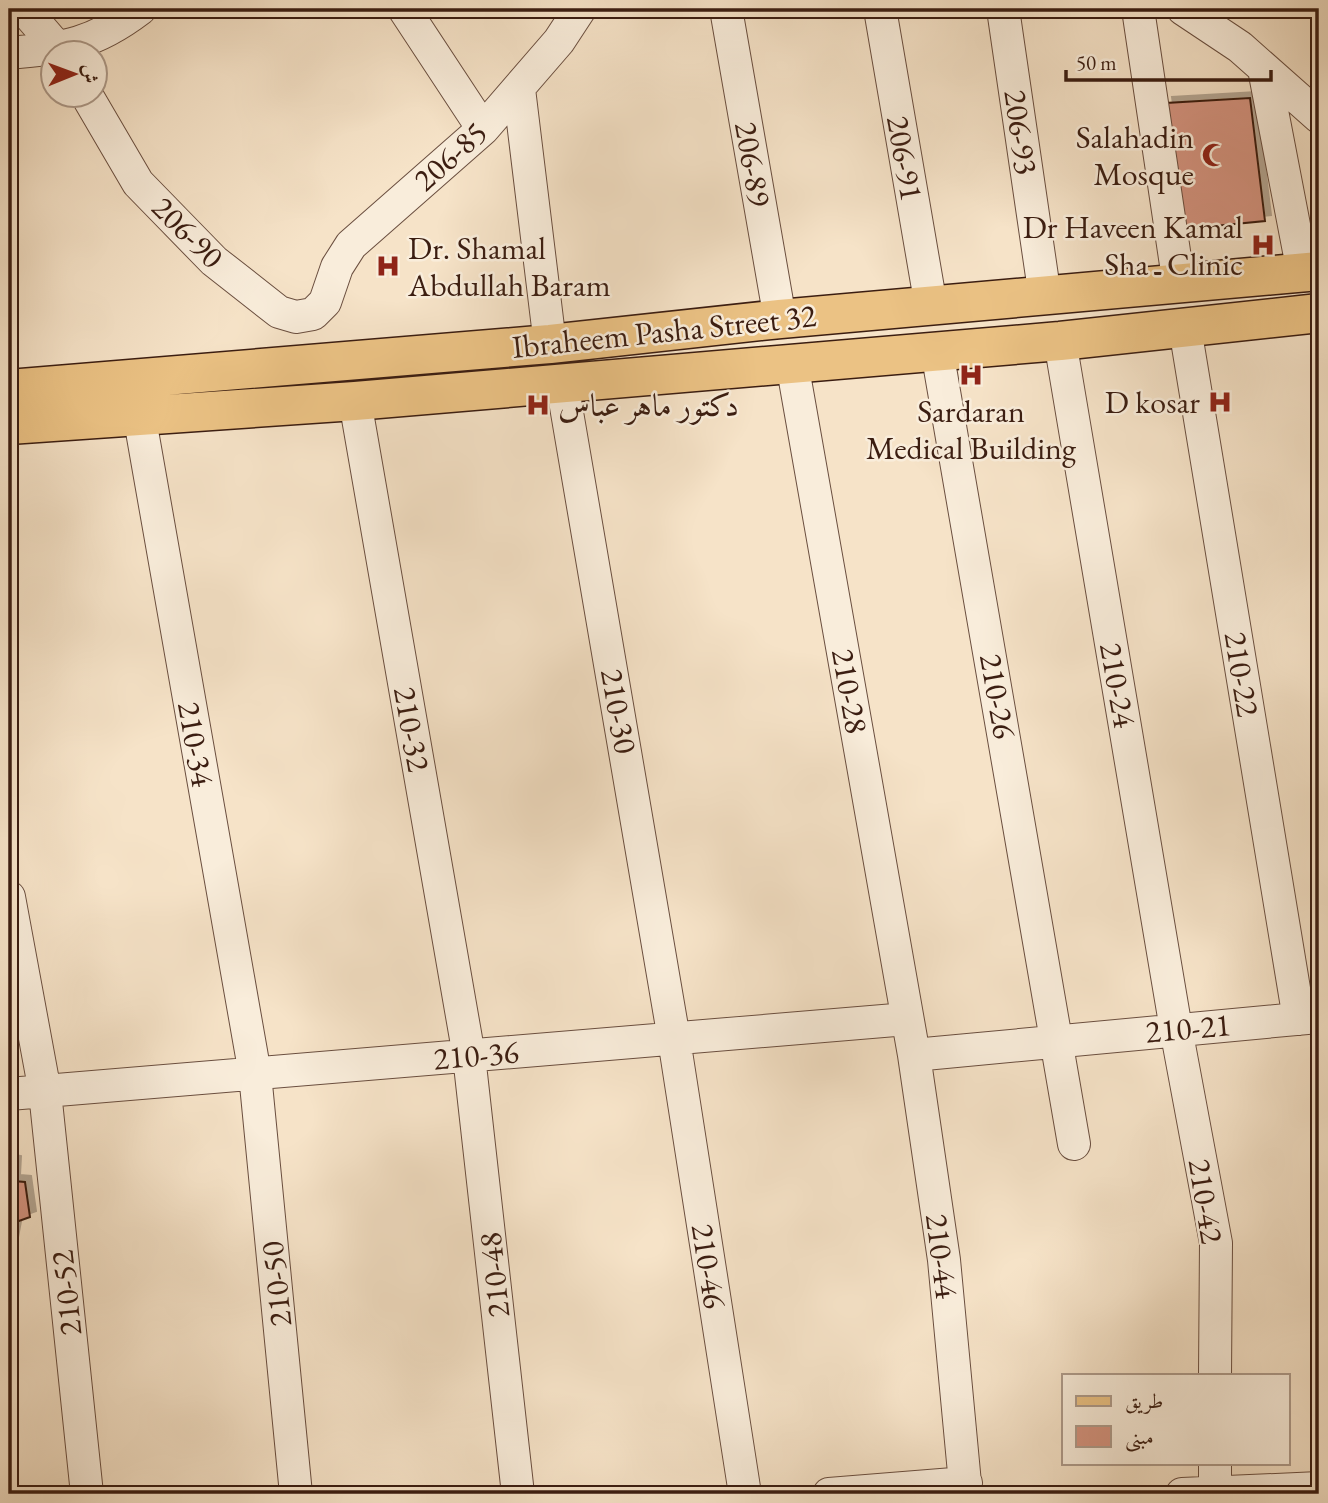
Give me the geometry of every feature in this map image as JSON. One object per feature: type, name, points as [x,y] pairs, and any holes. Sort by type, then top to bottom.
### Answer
[{"type":"main road","name":"Ibraheem Pasha Street 32","points":[[9,390],[550,344],[780,319],[1311,272]]},
{"type":"main road","name":"Ibraheem Pasha Street 32","points":[[9,425],[355,401],[1060,341],[1319,313]]},
{"type":"street","points":[[24,9],[49,38]]},
{"type":"street","points":[[95,38],[140,9]]},
{"type":"street","points":[[404,9],[483,129]]},
{"type":"street","name":"206-85","points":[[325,302],[337,267],[351,245],[483,129],[519,89],[580,9]]},
{"type":"street","name":"206-89","points":[[726,9],[780,319]]},
{"type":"street","name":"206-91","points":[[880,9],[931,306]]},
{"type":"street","name":"206-93","points":[[1003,9],[1045,297]]},
{"type":"street","points":[[1138,9],[1179,285]]},
{"type":"street","points":[[1183,9],[1223,18],[1264,69],[1319,117]]},
{"type":"street","points":[[9,53],[38,51]]},
{"type":"street","points":[[1264,69],[1311,272]]},
{"type":"street","points":[[519,89],[550,344]]},
{"type":"street","name":"206-90","points":[[94,108],[138,183],[214,261],[279,312],[296,317],[313,314],[325,302]]},
{"type":"street","name":"210-22","points":[[1185,328],[1309,1018]]},
{"type":"street","name":"210-24","points":[[1060,341],[1176,1029]]},
{"type":"street","name":"210-26","points":[[936,351],[1057,1041]]},
{"type":"street","name":"210-28","points":[[792,363],[907,1019]]},
{"type":"street","name":"210-30","points":[[562,383],[674,1039]]},
{"type":"street","name":"210-32","points":[[355,401],[469,1056]]},
{"type":"street","name":"210-34","points":[[139,414],[255,1074]]},
{"type":"street","points":[[9,897],[45,1092]]},
{"type":"street","name":"210-21","points":[[914,1055],[1309,1018]]},
{"type":"street","name":"210-36","points":[[9,1094],[907,1019]]},
{"type":"street","name":"210-44","points":[[907,1019],[944,1260],[966,1489]]},
{"type":"street","name":"210-42","points":[[1176,1029],[1216,1243],[1215,1374]]},
{"type":"street","name":"210-46","points":[[674,1039],[745,1494]]},
{"type":"street","points":[[1057,1041],[1074,1144]]},
{"type":"street","name":"210-48","points":[[469,1056],[518,1494]]},
{"type":"street","name":"210-50","points":[[255,1074],[296,1494]]},
{"type":"street","name":"210-52","points":[[45,1092],[87,1494]]},
{"type":"street","points":[[1182,1494],[1215,1478],[1319,1488]]},
{"type":"street","points":[[829,1494],[966,1489]]},
{"type":"building","name":"Salahadin Mosque","points":[[1250,98],[1265,221],[1184,229],[1166,103]]},
{"type":"building","points":[[9,1161],[15,1162],[14,1181],[25,1182],[30,1217],[16,1222],[9,1259]]},
{"type":"place","name":"Salahadin Mosque","points":[[1214,155]]},
{"type":"place","name":"Dr Haveen Kamal Sha ـ Clinic","points":[[1263,245]]},
{"type":"place","name":"Dr. Shamal Abdullah Baram","points":[[388,266]]},
{"type":"place","name":"Sardaran Medical Building","points":[[971,375]]},
{"type":"place","name":"D kosar","points":[[1220,402]]},
{"type":"place","name":"دكتور ماهر عباس","points":[[538,405]]}]
